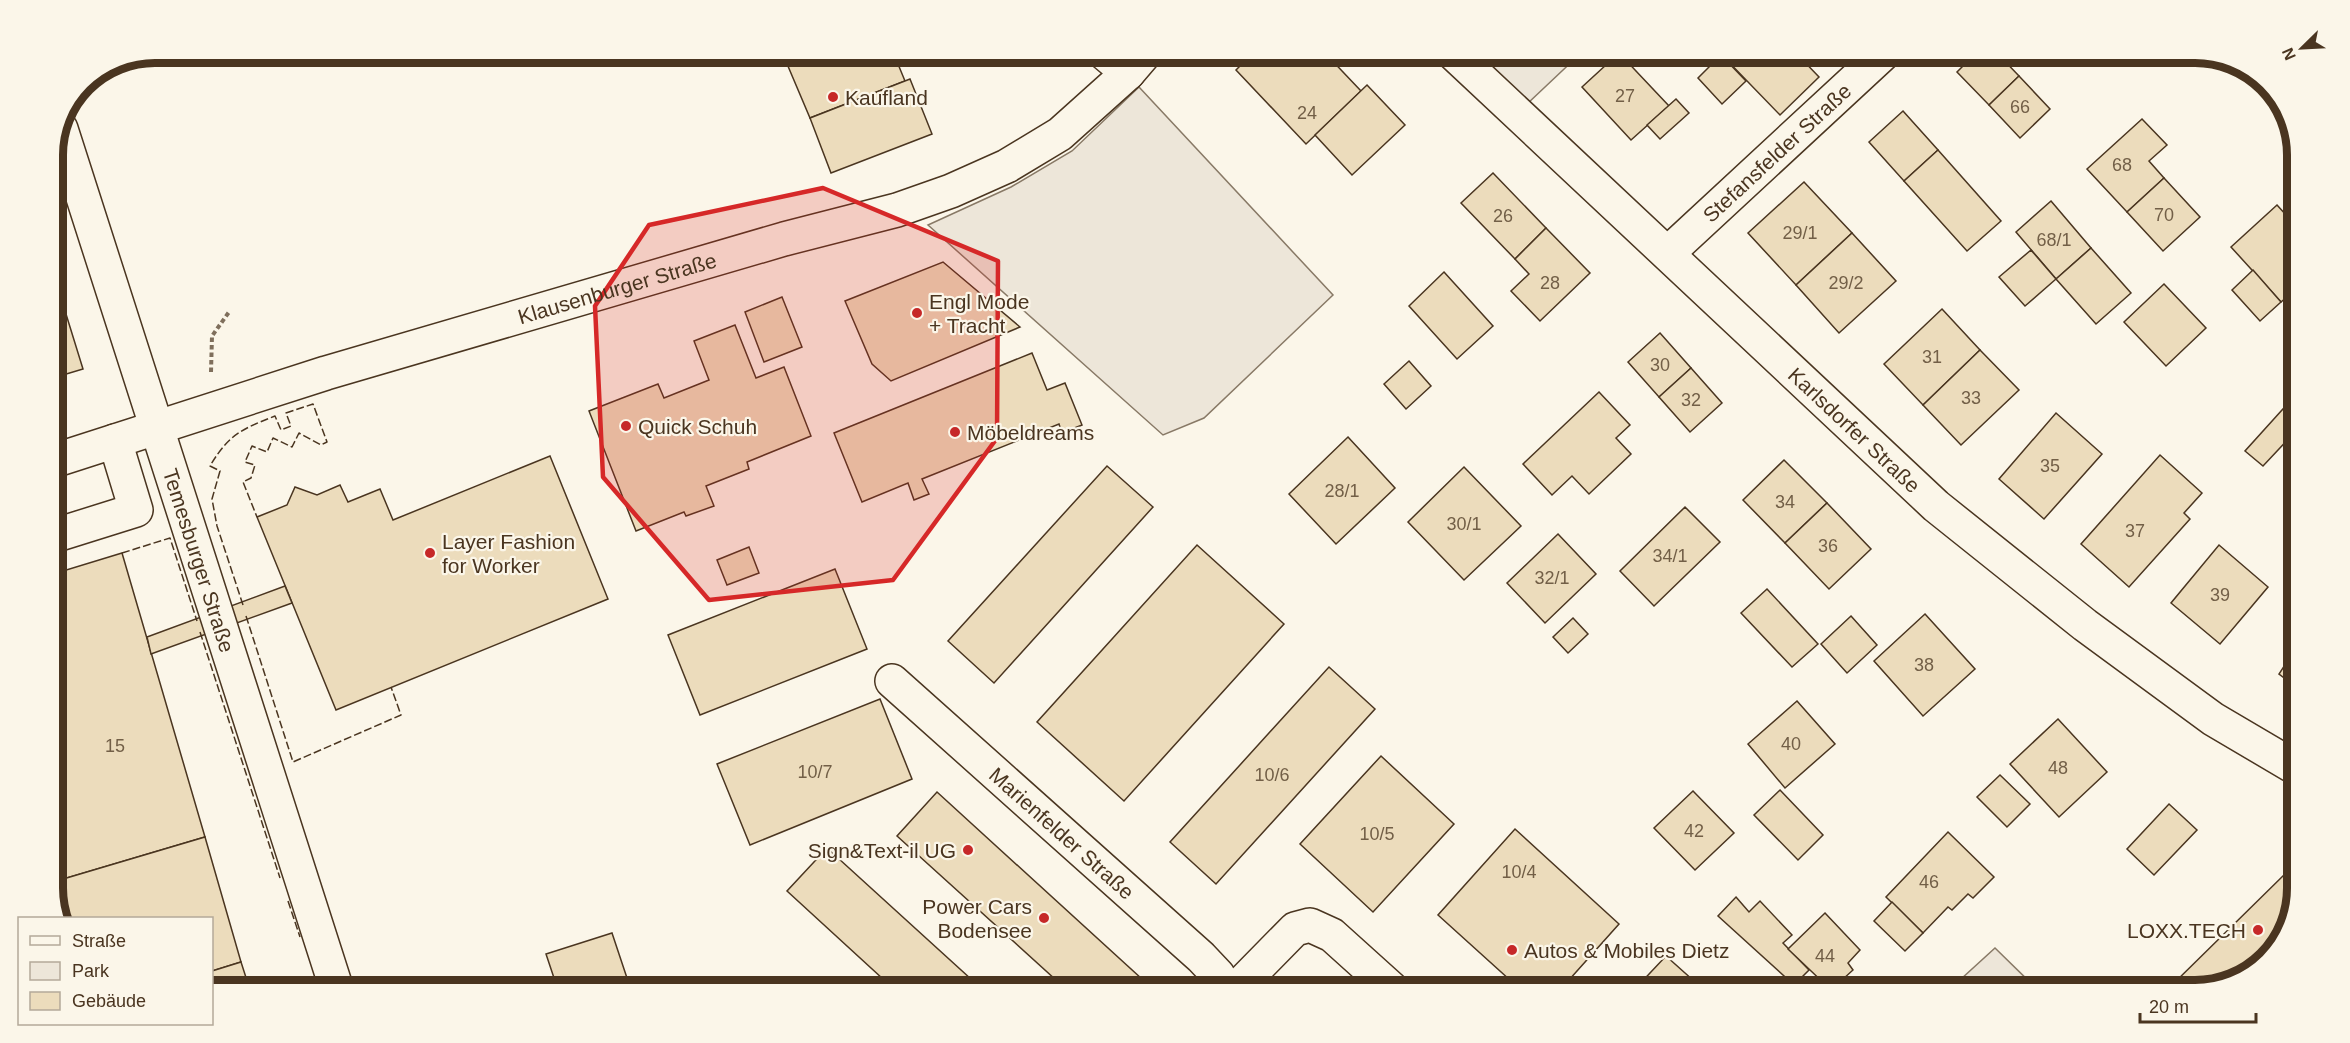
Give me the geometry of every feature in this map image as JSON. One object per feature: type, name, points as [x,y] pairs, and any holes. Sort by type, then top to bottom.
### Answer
[{"type":"street","name":"Klausenburger Straße","points":[[63,458],[326,373],[784,238],[897,210],[951,191],[1007,166],[1060,134],[1137,63]]},
{"type":"street","name":"Karlsdorfer Straße","points":[[1464,63],[1936,506],[2085,625],[2213,719],[2287,763]]},
{"type":"street","name":"Stefansfelder Straße","points":[[1668,253],[1873,63]]},
{"type":"street","name":"Temesburger Straße","points":[[65,140],[157,427],[293,885],[333,980]]},
{"type":"street","points":[[63,533],[136,510],[115,441]]},
{"type":"street","name":"Marienfelder Straße","points":[[891,681],[1201,957],[1220,980]]},
{"type":"street","points":[[1245,980],[1295,929],[1310,925],[1332,935],[1382,980]]},
{"type":"path","points":[[224,406],[210,369],[212,336],[229,312]]},
{"type":"highlighted area","points":[[823,188],[998,261],[997,438],[893,580],[709,600],[603,477],[595,306],[649,225]]},
{"type":"green space","points":[[1483,63],[1570,63],[1527,104]]},
{"type":"green space","points":[[1139,87],[1333,295],[1204,418],[1163,435],[928,225],[1011,187],[1072,151]]},
{"type":"green space","points":[[1995,948],[2028,980],[1960,980]]},
{"type":"building","name":"Kaufland","points":[[787,63],[898,63],[905,81],[810,118]]},
{"type":"building","points":[[1243,63],[1334,63],[1361,91],[1306,144],[1236,70]]},
{"type":"building","points":[[1608,63],[1628,63],[1669,106],[1631,140],[1582,87]]},
{"type":"building","points":[[1713,63],[1729,63],[1746,81],[1722,104],[1698,78]]},
{"type":"building","points":[[1730,63],[1806,63],[1819,77],[1780,115]]},
{"type":"building","points":[[1966,63],[2007,63],[2019,76],[1989,105],[1957,72]]},
{"type":"building","points":[[2019,76],[2050,109],[2020,138],[1989,105]]},
{"type":"building","points":[[910,79],[932,134],[831,173],[810,118]]},
{"type":"building","points":[[1367,85],[1405,125],[1352,175],[1315,135]]},
{"type":"building","points":[[1676,99],[1689,113],[1660,139],[1647,125]]},
{"type":"building","points":[[1903,111],[1938,150],[1904,181],[1869,142]]},
{"type":"building","points":[[2142,119],[2167,145],[2149,161],[2164,178],[2127,212],[2087,169]]},
{"type":"building","points":[[1938,150],[2001,221],[1967,251],[1904,181]]},
{"type":"building","points":[[1493,173],[1546,228],[1515,259],[1461,203]]},
{"type":"building","points":[[2164,178],[2200,217],[2163,251],[2127,212]]},
{"type":"building","points":[[1804,182],[1852,233],[1796,285],[1748,233]]},
{"type":"building","points":[[2051,201],[2091,248],[2056,279],[2016,232]]},
{"type":"building","points":[[2277,205],[2287,216],[2287,297],[2281,302],[2231,247]]},
{"type":"building","points":[[1546,228],[1590,273],[1540,321],[1511,291],[1529,274],[1515,259]]},
{"type":"building","points":[[1852,233],[1896,281],[1839,333],[1796,285]]},
{"type":"building","points":[[2091,248],[2131,293],[2096,324],[2056,279]]},
{"type":"building","points":[[2031,250],[2056,279],[2025,306],[1999,277]]},
{"type":"building","points":[[943,262],[1020,327],[891,381],[872,364],[845,301]]},
{"type":"building","points":[[2253,270],[2281,302],[2260,321],[2232,290]]},
{"type":"building","points":[[1444,272],[1493,326],[1457,359],[1409,306]]},
{"type":"building","points":[[2164,284],[2206,328],[2166,366],[2124,322]]},
{"type":"building","points":[[782,297],[802,347],[764,362],[745,312]]},
{"type":"building","points":[[63,304],[83,369],[63,375]]},
{"type":"building","points":[[1942,309],[1980,350],[1923,405],[1884,364]]},
{"type":"building","points":[[735,325],[756,378],[784,367],[811,436],[747,462],[749,469],[706,486],[714,506],[686,516],[684,512],[636,531],[589,411],[658,384],[664,398],[709,380],[694,341]]},
{"type":"building","points":[[1660,333],[1691,368],[1659,397],[1628,362]]},
{"type":"building","points":[[1980,350],[2019,390],[1961,445],[1923,405]]},
{"type":"building","points":[[1032,353],[1047,390],[1065,383],[1082,425],[1062,433],[1059,424],[922,479],[929,494],[914,500],[908,483],[862,502],[834,433]]},
{"type":"building","points":[[1409,361],[1431,386],[1406,409],[1384,384]]},
{"type":"building","points":[[1691,368],[1722,403],[1690,432],[1659,397]]},
{"type":"building","points":[[1599,392],[1630,425],[1616,438],[1631,454],[1589,494],[1572,476],[1552,495],[1523,464]]},
{"type":"building","points":[[2287,405],[2287,440],[2263,466],[2245,451]]},
{"type":"building","points":[[2056,413],[2102,454],[2044,519],[1999,479]]},
{"type":"building","points":[[1348,437],[1395,488],[1336,544],[1289,494]]},
{"type":"building","points":[[2160,455],[2202,493],[2184,513],[2190,519],[2129,587],[2081,544]]},
{"type":"building","name":"Layer Fashion for Worker","points":[[550,456],[608,599],[336,710],[257,517],[287,505],[295,487],[317,495],[340,485],[348,502],[380,489],[393,520]]},
{"type":"building","points":[[1784,460],[1827,503],[1785,543],[1743,500]]},
{"type":"building","points":[[1107,466],[1153,507],[994,683],[948,641]]},
{"type":"building","points":[[1464,467],[1521,526],[1464,580],[1408,522]]},
{"type":"building","points":[[1827,503],[1871,549],[1829,589],[1785,543]]},
{"type":"building","points":[[1685,507],[1720,542],[1654,606],[1620,571]]},
{"type":"building","points":[[1558,534],[1596,574],[1545,623],[1507,583]]},
{"type":"building","points":[[1197,545],[1284,624],[1124,801],[1037,722]]},
{"type":"building","points":[[2219,545],[2268,587],[2220,644],[2171,603]]},
{"type":"building","points":[[749,547],[759,573],[727,585],[717,560]]},
{"type":"building","points":[[122,553],[205,837],[63,879],[63,571]]},
{"type":"building","points":[[835,569],[867,649],[700,715],[668,635]]},
{"type":"building","points":[[285,586],[292,603],[151,654],[147,637]]},
{"type":"building","points":[[1767,589],[1818,644],[1792,667],[1741,613]]},
{"type":"building","points":[[1925,614],[1975,669],[1923,716],[1874,661]]},
{"type":"building","points":[[1851,616],[1877,645],[1847,673],[1821,644]]},
{"type":"building","points":[[1573,618],[1588,634],[1568,653],[1553,637]]},
{"type":"building","points":[[2287,662],[2287,680],[2279,674]]},
{"type":"building","points":[[1329,667],[1375,709],[1216,884],[1170,842]]},
{"type":"building","points":[[880,699],[912,779],[750,845],[717,764]]},
{"type":"building","points":[[1797,701],[1835,744],[1785,788],[1748,744]]},
{"type":"building","points":[[2058,719],[2107,772],[2059,817],[2010,764]]},
{"type":"building","points":[[1381,756],[1454,824],[1373,912],[1300,844]]},
{"type":"building","points":[[2000,775],[2030,804],[2007,827],[1977,797]]},
{"type":"building","points":[[1780,790],[1823,835],[1798,860],[1754,815]]},
{"type":"building","points":[[1693,791],[1734,833],[1695,870],[1654,828]]},
{"type":"building","points":[[937,792],[1143,980],[1056,980],[897,836]]},
{"type":"building","points":[[2169,804],[2197,830],[2154,875],[2127,849]]},
{"type":"building","points":[[1515,829],[1619,924],[1569,980],[1510,980],[1438,915]]},
{"type":"building","points":[[1948,832],[1994,877],[1973,898],[1968,894],[1952,910],[1948,907],[1923,933],[1886,897]]},
{"type":"building","points":[[205,837],[241,962],[213,971],[213,917],[68,917],[63,894],[63,879]]},
{"type":"building","points":[[827,848],[972,980],[884,980],[787,891]]},
{"type":"building","points":[[2287,872],[2285,906],[2280,923],[2275,934],[2256,957],[2236,971],[2225,975],[2195,980],[2177,980]]},
{"type":"building","points":[[1736,897],[1749,912],[1760,901],[1792,935],[1783,943],[1809,970],[1799,980],[1788,980],[1718,916]]},
{"type":"building","points":[[1892,902],[1923,933],[1905,951],[1874,921]]},
{"type":"building","points":[[1825,913],[1860,950],[1848,963],[1853,970],[1842,980],[1821,980],[1788,949]]},
{"type":"building","points":[[612,933],[628,980],[555,980],[546,954]]},
{"type":"building","points":[[1666,956],[1693,980],[1643,980]]},
{"type":"building","points":[[241,962],[247,980],[213,980],[213,971]]},
{"type":"fence","points":[[243,605],[217,526],[212,499],[220,471],[210,466],[230,440],[245,429],[275,416],[281,430],[291,426],[286,413],[313,404],[327,442],[321,445],[299,433],[292,447],[273,438],[267,452],[252,446],[245,462],[255,465],[251,478],[243,482],[257,517]]},
{"type":"fence","points":[[122,553],[170,538],[197,621]]},
{"type":"fence","points":[[246,616],[293,762],[401,715],[391,687]]},
{"type":"fence","points":[[200,632],[280,878]]},
{"type":"fence","points":[[288,901],[300,937]]},
{"type":"place","name":"Kaufland","points":[[833,97]]},
{"type":"place","name":"Engl Mode + Tracht","points":[[917,313]]},
{"type":"place","name":"Quick Schuh","points":[[626,426]]},
{"type":"place","name":"Möbeldreams","points":[[955,432]]},
{"type":"place","name":"Layer Fashion for Worker","points":[[430,553]]},
{"type":"place","name":"Sign&Text-il UG","points":[[968,850]]},
{"type":"place","name":"Power Cars Bodensee","points":[[1044,918]]},
{"type":"place","name":"LOXX.TECH","points":[[2258,930]]},
{"type":"place","name":"Autos & Mobiles Dietz","points":[[1512,950]]}]
